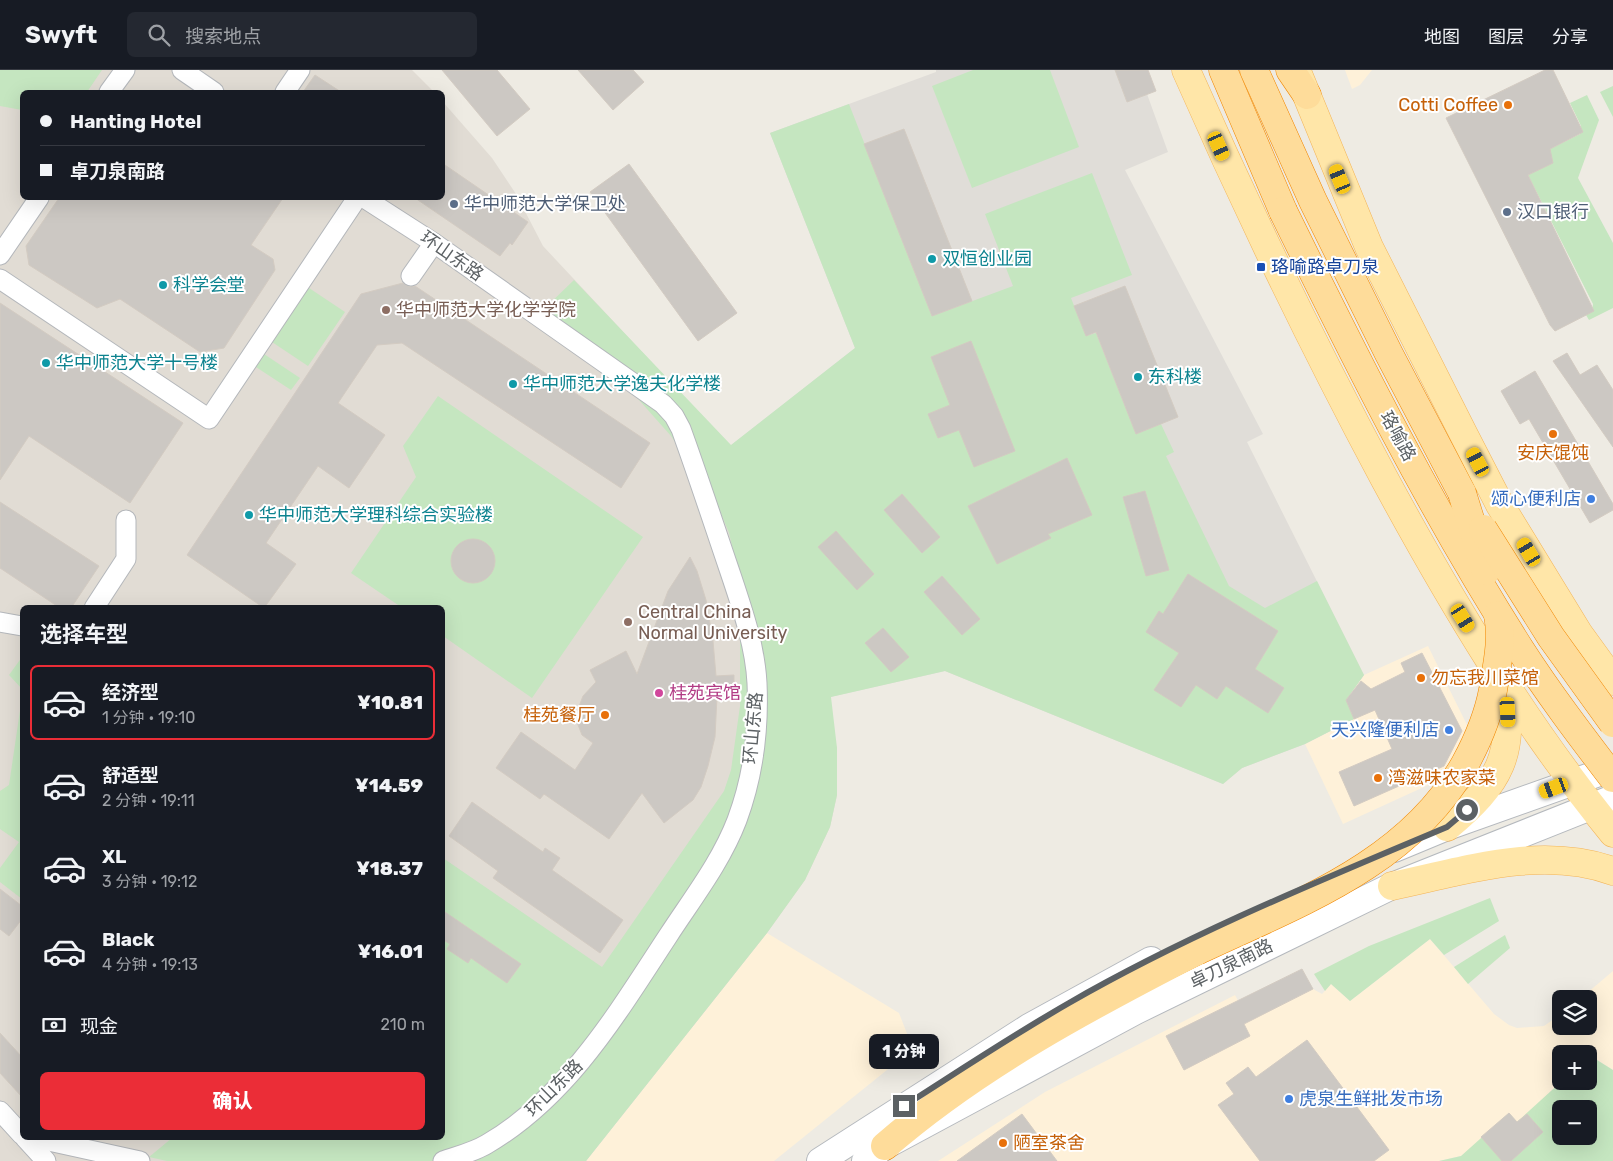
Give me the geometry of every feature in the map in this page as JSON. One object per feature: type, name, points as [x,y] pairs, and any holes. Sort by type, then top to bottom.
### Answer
[{"type":"highway","name":"珞喻路","points":[[1223,70],[1283,211],[1390,422],[1472,569],[1521,650],[1613,778]]},
{"type":"highway","name":"珞喻路","points":[[1254,70],[1313,201],[1389,354],[1462,493],[1551,636],[1613,723]]},
{"type":"highway","points":[[1290,70],[1306,95]]},
{"type":"highway","points":[[875,1153],[925,1111],[1004,1059],[1104,1000],[1197,951],[1320,893],[1374,861],[1418,826],[1440,801],[1459,773],[1482,731],[1488,714],[1500,651],[1500,626],[1495,600],[1462,493]]},
{"type":"main road","points":[[1186,70],[1234,179],[1346,406],[1426,554],[1501,679],[1572,781],[1602,802],[1613,833]]},
{"type":"main road","points":[[1297,70],[1369,247],[1500,505],[1579,634],[1613,681]]},
{"type":"main road","points":[[1426,554],[1457,554],[1472,548],[1485,537],[1497,520],[1500,505]]},
{"type":"main road","points":[[1579,634],[1613,656]]},
{"type":"main road","points":[[1447,827],[1467,810],[1488,786],[1506,750],[1508,712],[1501,679]]},
{"type":"main road","points":[[820,1161],[1021,1032],[1109,981],[1215,928],[1447,827],[1613,768]]},
{"type":"main road","name":"卓刀泉南路","points":[[875,1153],[1136,1011],[1392,886],[1602,802]]},
{"type":"main road","points":[[1392,886],[1490,866],[1550,858],[1569,860],[1613,871]]},
{"type":"street","points":[[110,90],[124,70]]},
{"type":"street","points":[[182,70],[211,90]]},
{"type":"street","points":[[286,90],[300,70]]},
{"type":"street","points":[[0,256],[38,200]]},
{"type":"street","points":[[0,279],[209,419],[365,200]]},
{"type":"street","name":"环山东路","points":[[368,200],[434,243],[663,404],[674,416],[684,437],[743,612],[757,680],[754,749],[747,788],[737,820],[724,848],[606,1030],[575,1068],[524,1119],[485,1145],[443,1161]]},
{"type":"street","points":[[411,276],[434,243]]},
{"type":"street","points":[[96,605],[126,559],[126,520]]},
{"type":"street","points":[[0,622],[20,626]]},
{"type":"street","points":[[0,1111],[20,1132]]},
{"type":"street","points":[[27,1140],[46,1161]]},
{"type":"street","points":[[45,1140],[140,1161]]},
{"type":"shaded area","name":"Central China Normal University","points":[[0,70],[412,70],[432,90],[20,90],[20,200],[445,200],[445,104],[492,158],[516,194],[543,246],[730,446],[837,748],[837,795],[830,827],[805,880],[767,933],[586,1161],[0,1161]]},
{"type":"shaded area","points":[[936,70],[1115,70],[1127,102],[1147,94],[1168,152],[1125,170],[1263,434],[1247,442],[1364,675],[1346,700],[1354,719],[1305,744],[1242,768],[1223,784],[945,671],[830,697],[730,446],[855,348],[770,133],[936,72]]},
{"type":"shaded area","points":[[1345,70],[1372,70],[1360,85],[1352,89]]},
{"type":"shaded area","points":[[1428,646],[1471,733],[1448,776],[1343,824],[1305,744],[1354,719],[1346,700],[1364,675]]},
{"type":"shaded area","points":[[767,933],[899,1013],[913,1049],[774,1161],[586,1161]]},
{"type":"shaded area","points":[[1430,939],[1494,1014],[1509,1025],[1517,1028],[1544,1026],[1552,1020],[1552,1035],[1597,1035],[1597,990],[1591,990],[1613,971],[1613,1070],[1597,1060],[1597,1045],[1552,1045],[1552,1090],[1517,1122],[1461,1156],[1439,1161],[938,1161],[1045,1092],[1235,995],[1249,1021],[1313,989],[1322,994],[1331,984],[1350,1001]]},
{"type":"green space","points":[[0,70],[102,70],[88,90],[20,90],[20,110],[0,106]]},
{"type":"green space","points":[[973,70],[1050,70],[1079,147],[972,188],[932,86]]},
{"type":"green space","points":[[1613,86],[1613,117],[1600,92]]},
{"type":"green space","points":[[1587,95],[1599,120],[1578,178],[1613,243],[1613,308],[1589,320],[1586,315],[1592,311],[1593,304],[1528,175],[1552,162],[1548,150],[1580,134],[1581,126],[1570,103]]},
{"type":"green space","points":[[849,104],[932,316],[1013,286],[985,214],[1092,173],[1132,275],[1071,298],[1086,336],[1096,333],[1136,434],[1161,424],[1174,452],[1166,456],[1229,586],[1265,608],[1317,581],[1364,675],[1346,700],[1354,719],[1305,744],[1242,768],[1223,784],[945,671],[831,697],[837,748],[837,795],[830,827],[805,880],[767,933],[586,1161],[167,1161],[149,1157],[170,1140],[445,1140],[445,859],[602,967],[724,791],[731,770],[740,706],[740,580],[729,533],[717,504],[671,436],[639,400],[546,307],[574,280],[731,445],[855,348],[770,133]]},
{"type":"green space","points":[[306,286],[345,312],[308,366],[269,340]]},
{"type":"green space","points":[[261,352],[300,378],[291,390],[253,365]]},
{"type":"green space","points":[[438,396],[643,537],[532,698],[445,637],[445,605],[398,605],[351,573],[416,477],[403,446]]},
{"type":"green space","points":[[20,660],[20,687],[9,675]]},
{"type":"green space","points":[[20,711],[20,897],[0,882],[0,868],[19,842],[0,829],[0,791],[9,785]]},
{"type":"green space","points":[[1490,898],[1499,921],[1444,955],[1430,939],[1350,1001],[1331,984],[1325,991],[1314,974],[1369,946]]},
{"type":"green space","points":[[1505,935],[1510,948],[1468,984],[1454,967]]},
{"type":"green space","points":[[1597,1060],[1613,1070],[1613,1161],[1439,1161],[1461,1156],[1509,1113],[1517,1122],[1552,1090],[1597,1090]]},
{"type":"building","points":[[442,70],[497,70],[530,109],[497,136]]},
{"type":"building","points":[[578,70],[633,70],[644,82],[613,110]]},
{"type":"building","points":[[1115,70],[1148,70],[1156,91],[1127,102]]},
{"type":"building","points":[[1545,70],[1553,70],[1583,132],[1550,149],[1553,163],[1528,175],[1594,311],[1555,331],[1550,325],[1446,118]]},
{"type":"building","points":[[315,75],[338,90],[304,90]]},
{"type":"building","name":"双恒创业园","points":[[904,129],[972,301],[932,316],[864,144]]},
{"type":"building","points":[[629,164],[737,313],[698,341],[590,192]]},
{"type":"building","points":[[445,165],[528,222],[512,245],[510,243],[500,256],[418,200],[445,200]]},
{"type":"building","name":"科学会堂","points":[[58,200],[282,200],[251,245],[273,259],[275,270],[224,348],[200,352],[120,299],[97,308],[29,265],[26,246]]},
{"type":"building","points":[[403,283],[410,287],[415,286],[650,443],[621,488],[402,343],[377,345],[338,403],[385,435],[349,488],[318,466],[266,543],[296,564],[266,605],[260,605],[187,555],[361,294]]},
{"type":"building","name":"东科楼","points":[[1125,286],[1178,417],[1136,434],[1096,332],[1086,336],[1074,306]]},
{"type":"building","name":"华中师范大学十号楼","points":[[0,303],[183,423],[130,503],[29,436],[0,480]]},
{"type":"building","points":[[971,341],[1015,451],[974,467],[959,430],[938,438],[928,414],[950,405],[931,357]]},
{"type":"building","points":[[1567,353],[1580,375],[1597,365],[1613,390],[1613,447],[1553,361]]},
{"type":"building","points":[[1535,371],[1613,504],[1613,510],[1590,523],[1529,419],[1520,424],[1501,391]]},
{"type":"building","points":[[1067,458],[1092,515],[1048,534],[1051,538],[997,564],[968,506]]},
{"type":"building","points":[[1145,491],[1169,570],[1146,576],[1123,497]]},
{"type":"building","points":[[902,494],[940,537],[922,553],[884,510]]},
{"type":"building","points":[[0,502],[99,566],[73,605],[56,605],[0,568]]},
{"type":"building","points":[[836,531],[874,574],[857,590],[818,547]]},
{"type":"building","points":[[469,539],[477,539],[489,545],[495,561],[489,577],[477,583],[469,583],[457,577],[451,565],[451,557],[457,545]]},
{"type":"building","name":"桂苑宾馆","points":[[690,557],[697,571],[706,600],[713,641],[716,676],[734,675],[734,696],[717,696],[715,737],[701,787],[693,800],[664,823],[642,793],[609,839],[544,794],[540,799],[496,768],[521,732],[575,770],[593,743],[582,735],[575,717],[583,696],[596,682],[590,670],[626,651],[637,674],[668,591]]},
{"type":"building","points":[[1188,574],[1278,631],[1255,669],[1284,688],[1268,713],[1226,686],[1217,699],[1196,685],[1181,707],[1154,690],[1179,653],[1146,632],[1159,611],[1163,614]]},
{"type":"building","points":[[942,576],[980,619],[962,635],[924,592]]},
{"type":"building","points":[[883,628],[909,657],[891,672],[865,643]]},
{"type":"building","points":[[1422,653],[1462,731],[1444,766],[1354,806],[1339,772],[1392,749],[1375,710],[1354,719],[1346,700],[1361,681],[1371,689],[1405,672],[1401,663]]},
{"type":"building","points":[[472,802],[543,852],[545,848],[560,858],[552,870],[623,920],[600,953],[493,878],[498,871],[449,836]]},
{"type":"building","points":[[0,889],[20,904],[20,922],[9,936],[0,929]]},
{"type":"building","points":[[445,912],[521,964],[507,983],[471,958],[468,963],[447,949],[450,944],[445,941]]},
{"type":"building","points":[[1302,969],[1313,989],[1244,1024],[1250,1036],[1184,1070],[1166,1036]]},
{"type":"building","points":[[0,1033],[20,1055],[20,1095],[0,1073]]},
{"type":"building","name":"虎泉生鲜批发市场","points":[[1307,1040],[1389,1150],[1374,1161],[1260,1161],[1218,1105],[1234,1094],[1226,1083],[1248,1067],[1256,1077]]},
{"type":"building","points":[[1509,1113],[1517,1122],[1527,1114],[1543,1132],[1511,1161],[1502,1161],[1481,1137]]},
{"type":"building","points":[[1022,1114],[1057,1161],[957,1161]]},
{"type":"place","name":"Cotti Coffee","points":[[1508,105]]},
{"type":"place","name":"华中师范大学保卫处","points":[[454,204]]},
{"type":"place","name":"汉口银行","points":[[1507,212]]},
{"type":"place","name":"双恒创业园","points":[[932,259]]},
{"type":"place","name":"珞喻路卓刀泉","points":[[1261,267]]},
{"type":"place","name":"科学会堂","points":[[163,285]]},
{"type":"place","name":"华中师范大学化学学院","points":[[386,310]]},
{"type":"place","name":"华中师范大学十号楼","points":[[46,363]]},
{"type":"place","name":"东科楼","points":[[1138,377]]},
{"type":"place","name":"华中师范大学逸夫化学楼","points":[[513,384]]},
{"type":"place","name":"安庆馄饨","points":[[1553,434]]},
{"type":"place","name":"颂心便利店","points":[[1591,499]]},
{"type":"place","name":"华中师范大学理科综合实验楼","points":[[249,515]]},
{"type":"place","name":"Central China Normal University","points":[[628,622]]},
{"type":"place","name":"勿忘我川菜馆","points":[[1421,678]]},
{"type":"place","name":"桂苑宾馆","points":[[659,693]]},
{"type":"place","name":"桂苑餐厅","points":[[605,715]]},
{"type":"place","name":"天兴隆便利店","points":[[1449,730]]},
{"type":"place","name":"湾滋味农家菜","points":[[1378,778]]},
{"type":"place","name":"虎泉生鲜批发市场","points":[[1289,1099]]},
{"type":"place","name":"陋室茶舍","points":[[1003,1143]]},
{"type":"route","points":[[904,1106],[1029,1027],[1109,981],[1206,932],[1333,875],[1447,827],[1467,810]]}]
